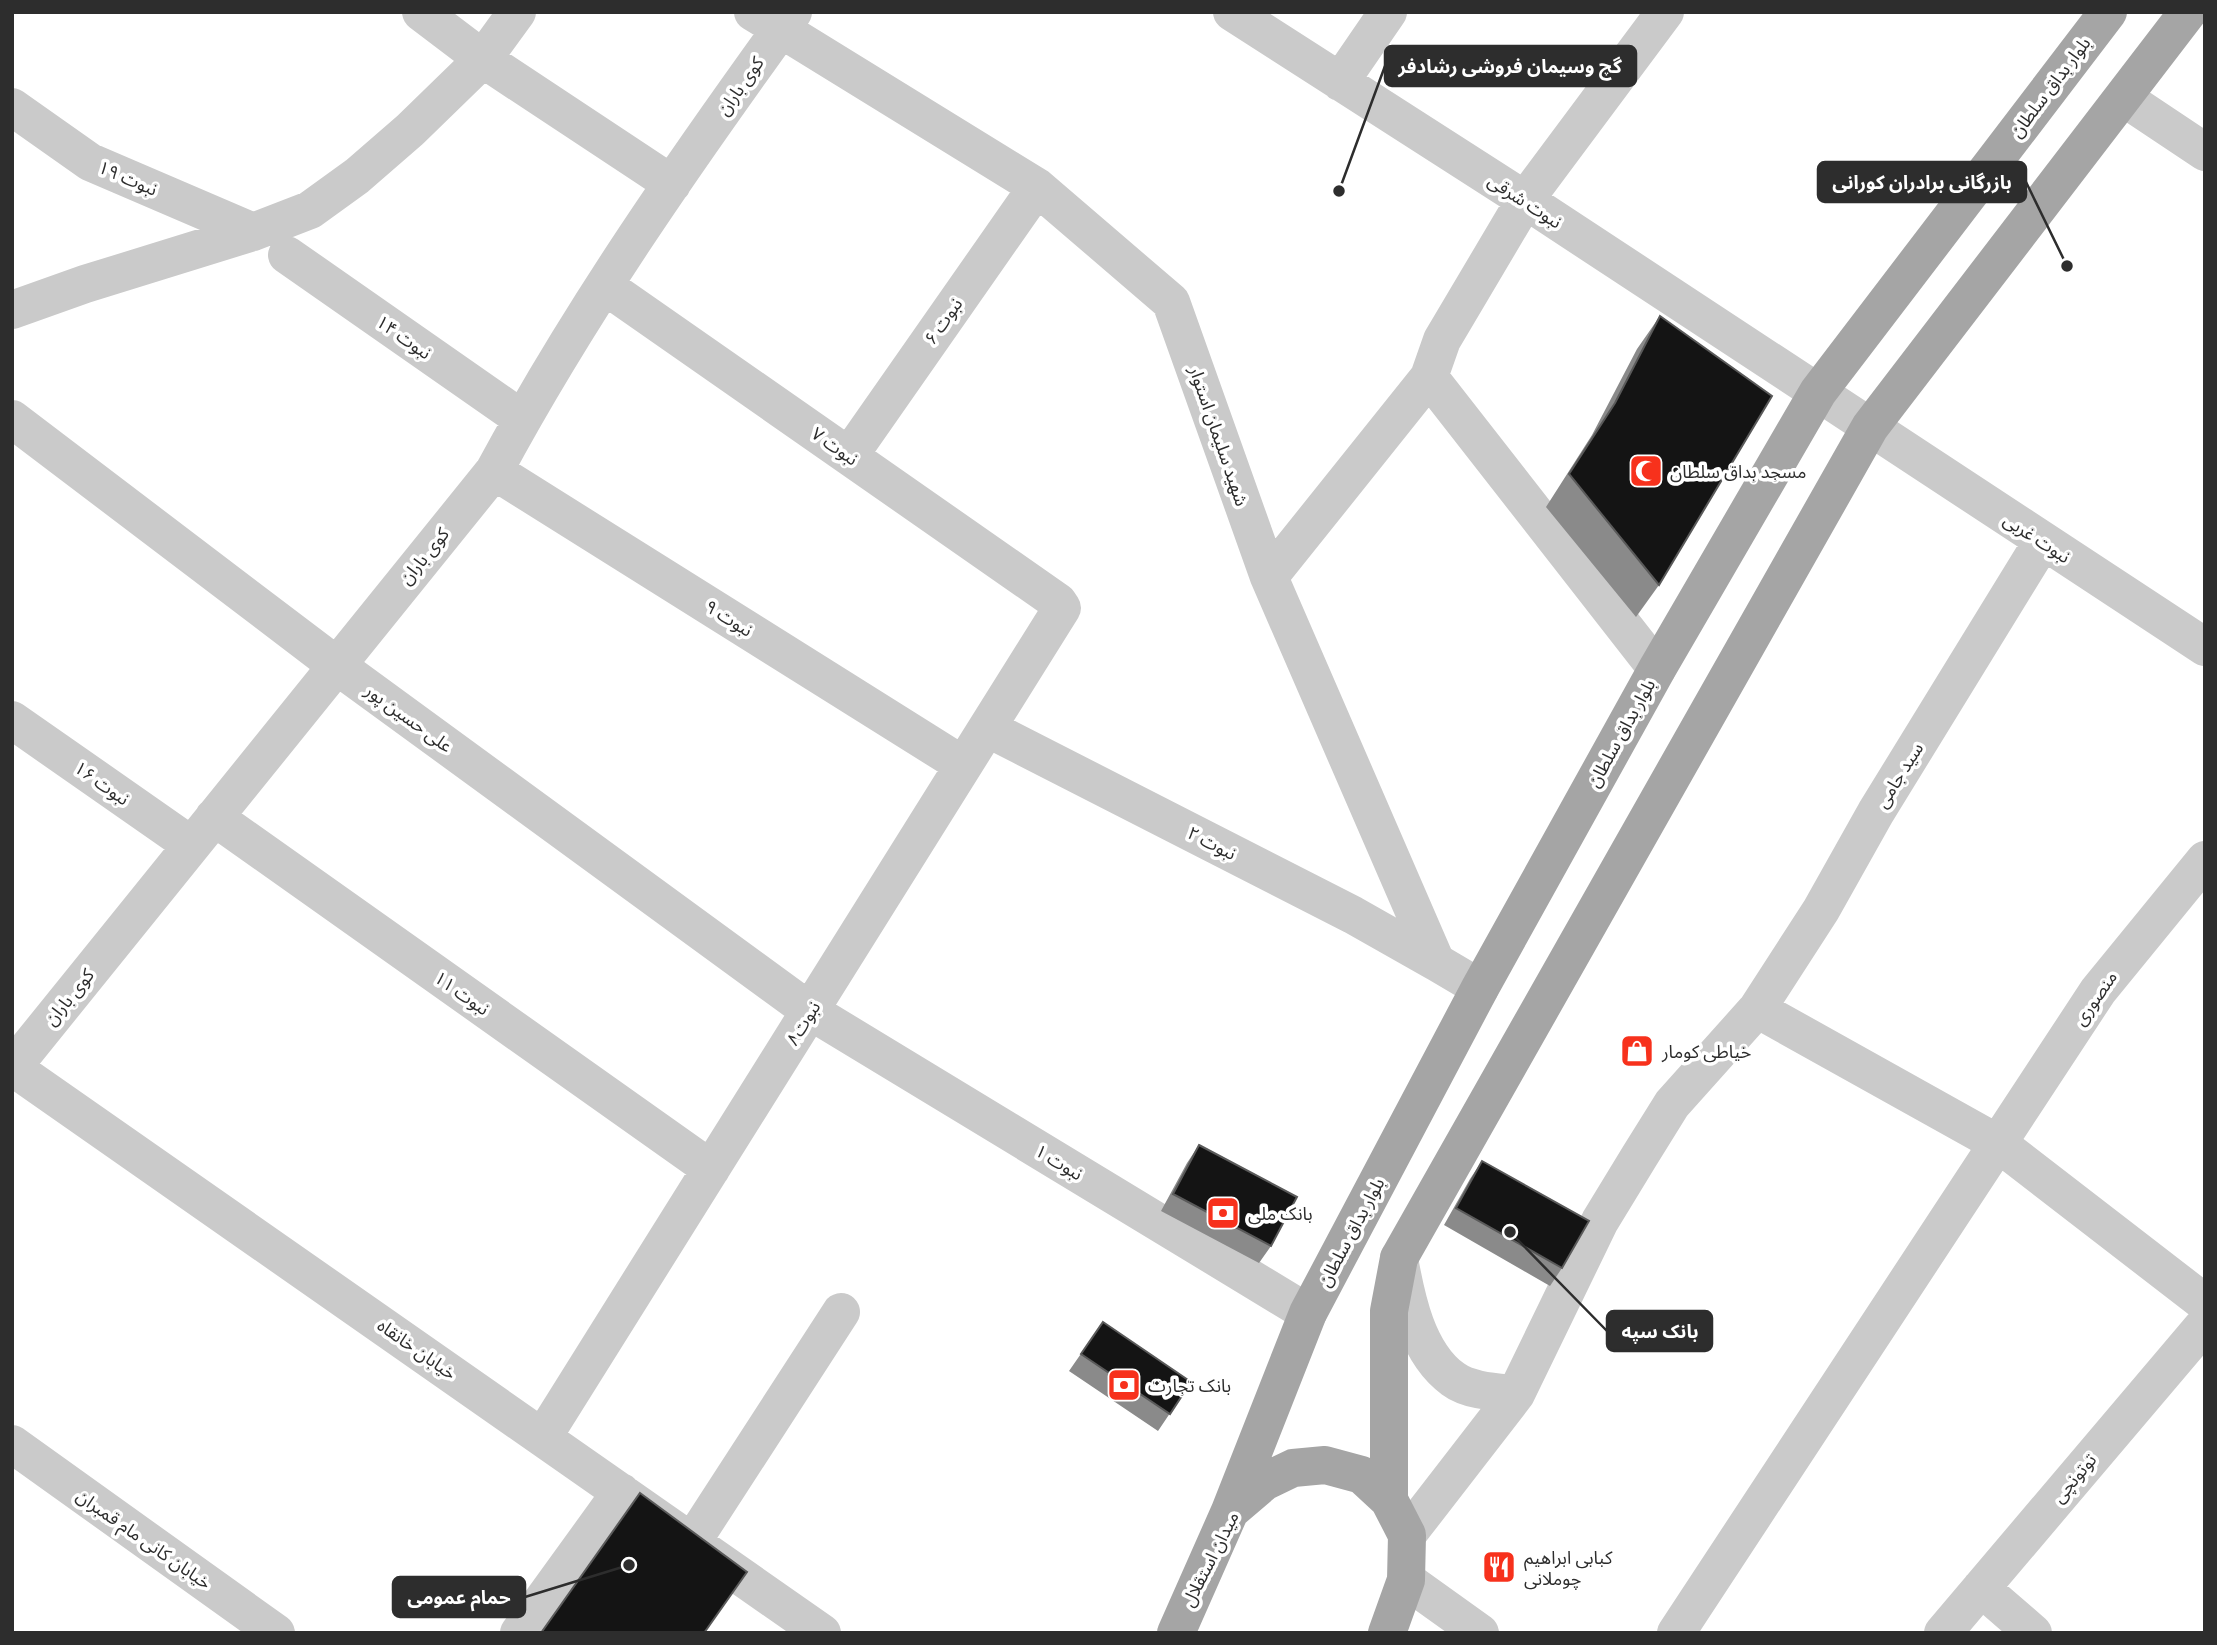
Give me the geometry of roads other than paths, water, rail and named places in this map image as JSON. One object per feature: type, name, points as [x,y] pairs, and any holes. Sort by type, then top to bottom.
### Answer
[{"type":"main road","name":"بلوار بداق سلطان","points":[[1230,1511],[1308,1313],[1480,988],[1657,669],[1818,392],[2108,12]]},
{"type":"main road","points":[[1389,1500],[1389,1311],[1399,1258],[1870,426],[2188,12]]},
{"type":"main road","name":"میدان استقلال","points":[[1174,1630],[1230,1511],[1264,1482],[1293,1468],[1325,1465],[1362,1475],[1389,1500],[1406,1535],[1406,1580],[1387,1633]]},
{"type":"street","points":[[421,12],[483,59],[672,184]]},
{"type":"street","points":[[12,310],[85,284],[253,232],[310,210],[357,176],[483,59],[517,12]]},
{"type":"street","name":"نبوت شرقی","points":[[1232,12],[1870,426]]},
{"type":"street","points":[[1340,82],[1388,12]]},
{"type":"street","points":[[1269,577],[1429,377],[1442,340],[1525,200],[1665,12]]},
{"type":"street","name":"کوی باران","points":[[12,1067],[494,471],[522,419],[775,18]]},
{"type":"street","name":"شهید سلیمان استوار","points":[[775,18],[1037,187],[1171,302],[1269,577],[1436,962]]},
{"type":"street","points":[[2124,98],[2205,152]]},
{"type":"street","name":"نبوت ۱۹","points":[[12,107],[90,162],[253,232]]},
{"type":"street","name":"نبوت ۶","points":[[849,456],[1037,187]]},
{"type":"street","name":"نبوت ۱۴","points":[[287,255],[522,419]]},
{"type":"street","name":"نبوت ۷","points":[[605,286],[1058,602],[1062,608]]},
{"type":"street","points":[[1429,377],[1657,669]]},
{"type":"street","name":"علی حسین پور","points":[[12,419],[336,665],[810,1010]]},
{"type":"street","name":"نبوت غربی","points":[[1870,426],[2205,648]]},
{"type":"street","name":"نبوت ۹","points":[[494,471],[964,765]]},
{"type":"street","name":"سید جامی","points":[[1406,1535],[1516,1394],[1600,1222],[1639,1157],[1672,1104],[1757,1009],[1821,910],[1876,811],[2042,542]]},
{"type":"street","name":"نبوت۸","points":[[543,1437],[1062,608]]},
{"type":"street","name":"نبوت ۱۶","points":[[12,720],[203,831]]},
{"type":"street","name":"نبوت ۲","points":[[987,728],[1353,915],[1436,962]]},
{"type":"street","name":"نبوت ۱۱","points":[[203,831],[711,1169]]},
{"type":"street","name":"منصوری","points":[[1676,1633],[2098,990],[2205,860]]},
{"type":"street","points":[[1436,962],[1480,988]]},
{"type":"street","points":[[1757,1009],[1998,1144],[2205,1303]]},
{"type":"street","name":"نبوت ۱","points":[[810,1010],[1308,1313]]},
{"type":"street","name":"خیابان خانقاه","points":[[12,1067],[822,1633]]},
{"type":"street","points":[[1399,1258],[1408,1308],[1421,1337],[1453,1380],[1481,1390],[1516,1394]]},
{"type":"street","points":[[692,1542],[841,1312]]},
{"type":"street","name":"توتونچی","points":[[1943,1633],[2205,1324]]},
{"type":"street","name":"خیابان کانی مام قمبران","points":[[12,1444],[276,1633]]},
{"type":"street","points":[[519,1633],[621,1492]]},
{"type":"street","points":[[1406,1580],[1480,1633]]},
{"type":"street","points":[[1981,1588],[2033,1633]]},
{"type":"place","name":"گچ وسیمان فروشی رشادفر","points":[[1339,191]]},
{"type":"place","name":"بازرگانی برادران کورانی","points":[[2067,266]]},
{"type":"place","name":"مسجد بداق سلطان","points":[[1646,471]]},
{"type":"place","name":"خیاطی کومار","points":[[1637,1051]]},
{"type":"place","name":"بانک ملی","points":[[1223,1213]]},
{"type":"place","name":"بانک سپه","points":[[1510,1232]]},
{"type":"place","name":"بانک تجارت","points":[[1124,1385]]},
{"type":"place","name":"حمام عمومی","points":[[629,1565]]},
{"type":"place","name":"کبابی ابراهیم چوملانی","points":[[1499,1567]]}]
